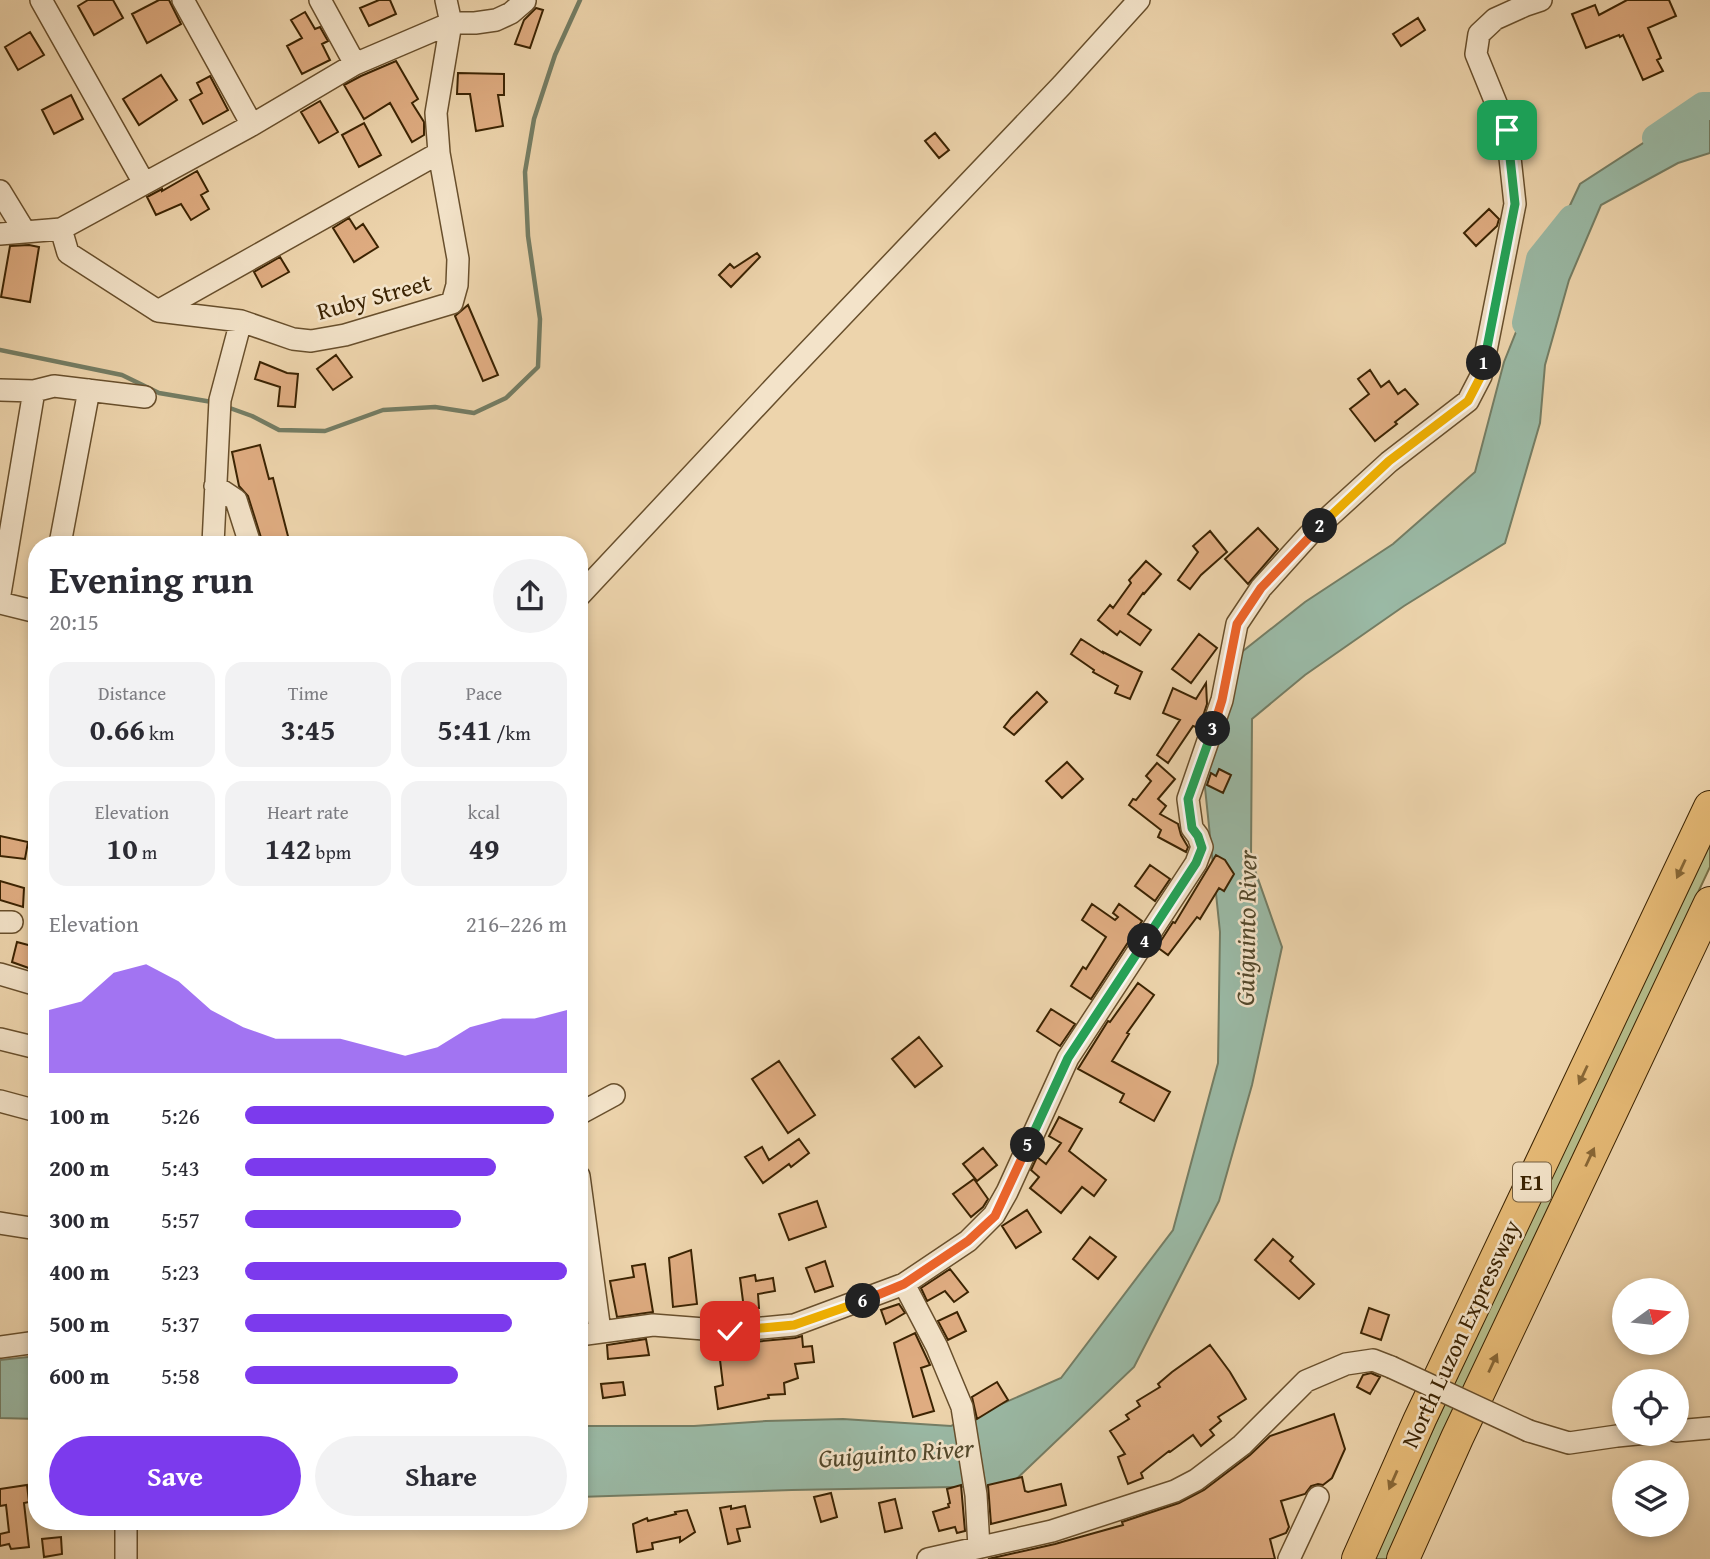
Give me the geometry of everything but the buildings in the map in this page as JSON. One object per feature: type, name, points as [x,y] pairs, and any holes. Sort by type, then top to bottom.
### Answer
[{"type":"highway","name":"North Luzon Expressway","points":[[1358,1559],[1420,1419],[1710,807]]},
{"type":"highway","name":"North Luzon Expressway","points":[[1404,1559],[1457,1438],[1710,903]]},
{"type":"street","points":[[41,0],[144,183]]},
{"type":"street","points":[[183,0],[252,125]]},
{"type":"street","points":[[320,0],[355,64]]},
{"type":"street","name":"Ruby Street","points":[[61,229],[68,253],[158,311],[241,321],[293,339],[311,341],[345,335],[452,303],[457,285],[458,258],[439,153],[436,113],[451,23],[446,0]]},
{"type":"street","points":[[588,586],[1139,0]]},
{"type":"street","points":[[588,1304],[590,1333],[653,1325],[730,1331],[794,1325],[904,1284],[968,1241],[995,1216],[1068,1058],[1196,863],[1202,848],[1192,828],[1188,799],[1222,700],[1237,624],[1261,588],[1309,536],[1389,461],[1468,401],[1481,376],[1515,204],[1507,130],[1476,54],[1479,34],[1495,19],[1541,0]]},
{"type":"street","points":[[0,234],[61,229],[252,125],[355,64],[451,23],[496,20],[511,13],[525,1]]},
{"type":"street","points":[[158,311],[439,153]]},
{"type":"street","points":[[0,191],[24,232]]},
{"type":"street","points":[[214,536],[220,400],[241,321]]},
{"type":"street","points":[[0,390],[34,391],[54,386],[145,397]]},
{"type":"street","points":[[62,536],[89,390]]},
{"type":"street","points":[[0,594],[34,391]]},
{"type":"street","points":[[215,486],[236,500],[247,536]]},
{"type":"street","points":[[0,603],[28,610]]},
{"type":"street","points":[[0,974],[28,982]]},
{"type":"street","points":[[0,1039],[28,1046]]},
{"type":"street","points":[[588,1109],[614,1095]]},
{"type":"street","points":[[0,1101],[28,1109]]},
{"type":"street","points":[[0,1223],[28,1228]]},
{"type":"street","points":[[904,1284],[937,1348],[962,1407],[975,1495],[979,1547]]},
{"type":"street","points":[[0,1347],[28,1343]]},
{"type":"street","points":[[928,1559],[1052,1531],[1175,1491],[1196,1480],[1242,1445],[1306,1381],[1346,1364],[1373,1360],[1529,1431],[1569,1443],[1612,1437]]},
{"type":"street","points":[[1689,1430],[1710,1429]]},
{"type":"street","points":[[1289,1559],[1318,1497]]},
{"type":"street","points":[[126,1530],[126,1559]]},
{"type":"green space","points":[[1710,837],[1710,867],[1387,1559],[1372,1559]]},
{"type":"water","points":[[1710,111],[1710,153],[1678,163],[1601,205],[1569,280],[1545,365],[1540,423],[1505,543],[1404,606],[1305,675],[1252,719],[1251,859],[1282,947],[1252,1085],[1219,1201],[1134,1367],[1009,1486],[588,1497],[588,1426],[694,1426],[843,1419],[951,1426],[1061,1378],[1173,1230],[1218,1063],[1220,932],[1204,778],[1219,670],[1305,602],[1393,544],[1475,472],[1504,362],[1548,252],[1580,184],[1685,116]]},
{"type":"water","points":[[28,1357],[28,1419],[0,1418],[0,1360]]},
{"type":"waterway","points":[[227,407],[279,430],[325,431],[383,410],[435,407],[474,413],[506,398],[538,367],[540,319],[528,236],[525,172],[534,119],[555,55],[580,0]]},
{"type":"waterway","name":"Guiguinto River","points":[[1656,138],[1703,106],[1710,106]]},
{"type":"waterway","name":"Guiguinto River","points":[[1526,323],[1540,259],[1572,219]]},
{"type":"waterway","points":[[0,350],[122,375],[159,393],[212,402]]},
{"type":"route","points":[[730,1331],[794,1325],[904,1284],[968,1241],[995,1216],[1068,1058],[1196,863],[1202,848],[1192,828],[1188,799],[1222,700],[1237,624],[1261,588],[1309,536],[1389,461],[1468,401],[1481,376],[1515,204],[1507,130]]}]
